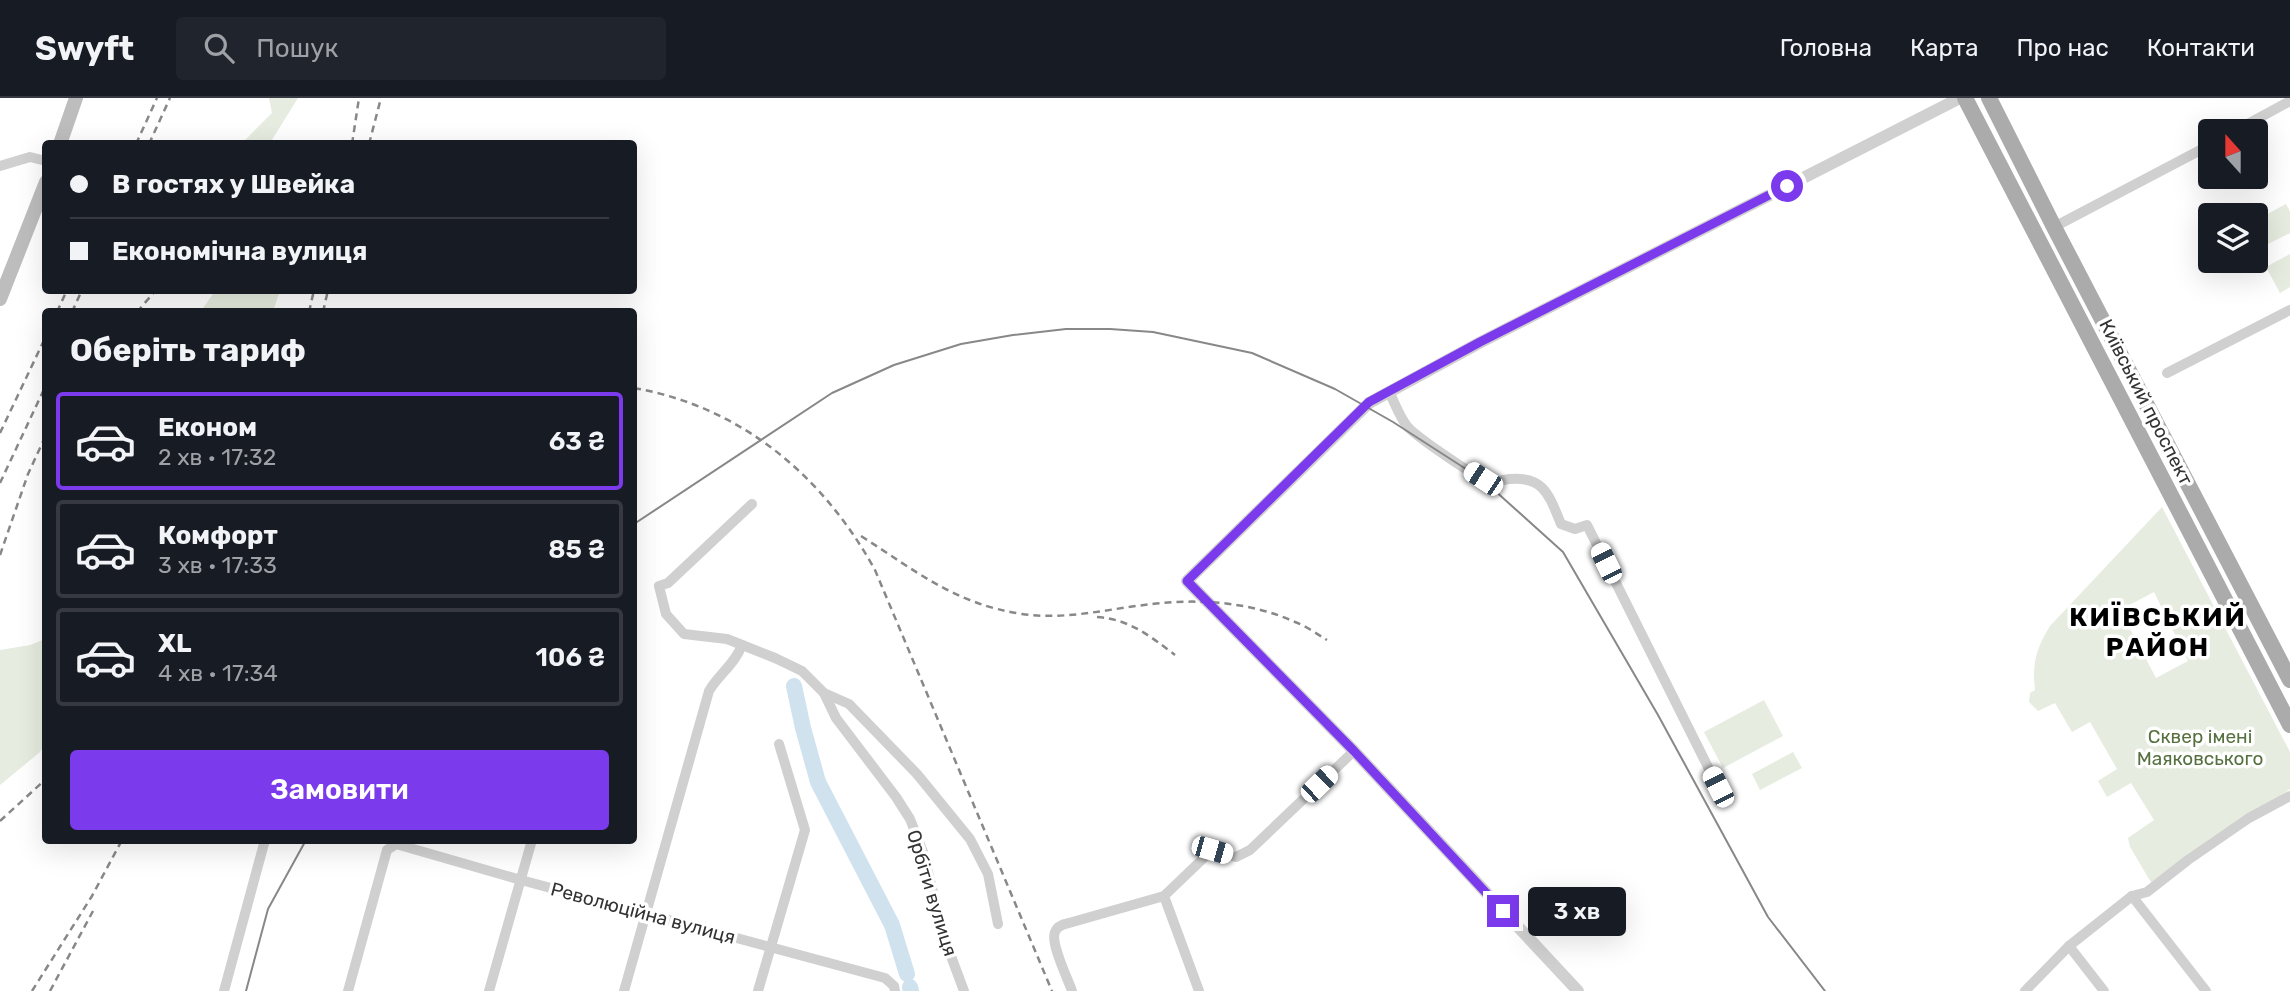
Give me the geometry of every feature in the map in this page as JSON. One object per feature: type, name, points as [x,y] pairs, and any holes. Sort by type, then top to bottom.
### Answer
[{"type":"main road","points":[[61,140],[76,98]]},
{"type":"main road","name":"Київський проспект","points":[[1962,98],[2290,725]]},
{"type":"main road","name":"Київський проспект","points":[[1989,98],[2290,680]]},
{"type":"main road","points":[[0,299],[42,192]]},
{"type":"street","points":[[1578,991],[1354,751],[1187,581],[1369,402],[1480,342],[1962,98]]},
{"type":"street","points":[[2258,119],[2290,102]]},
{"type":"street","points":[[2054,227],[2198,151]]},
{"type":"street","points":[[0,166],[30,157],[42,159]]},
{"type":"street","points":[[2167,373],[2290,310]]},
{"type":"street","points":[[1389,392],[1406,425],[1431,444],[1489,481],[1525,478],[1533,480],[1539,484],[1553,506],[1560,524],[1575,529],[1587,526],[1718,787]]},
{"type":"street","points":[[752,504],[668,583],[659,586],[666,614],[684,634],[727,639],[742,645],[802,671],[824,693],[849,704],[917,774],[970,839],[988,874],[998,924]]},
{"type":"street","points":[[624,991],[709,691],[733,663],[742,645]]},
{"type":"street","name":"Орбіти вулиця","points":[[824,693],[836,718],[910,819],[923,852],[945,940],[964,991]]},
{"type":"street","points":[[758,991],[805,830],[779,744]]},
{"type":"street","points":[[1072,991],[1054,943],[1055,932],[1061,925],[1164,896],[1212,850],[1236,857],[1250,850],[1354,751]]},
{"type":"street","points":[[2025,991],[2069,946],[2132,896],[2147,892],[2249,818],[2290,796]]},
{"type":"street","points":[[224,991],[264,844]]},
{"type":"street","name":"Революційна вулиця","points":[[348,991],[387,850],[397,844],[885,978],[894,986],[895,991]]},
{"type":"street","points":[[489,991],[531,844]]},
{"type":"street","points":[[1164,896],[1199,991]]},
{"type":"street","points":[[2132,896],[2206,991]]},
{"type":"street","points":[[2069,946],[2104,991]]},
{"type":"green space","points":[[269,98],[298,98],[272,140],[245,140],[272,113]]},
{"type":"green space","points":[[2286,204],[2290,212],[2290,233],[2268,244],[2268,214]]},
{"type":"green space","points":[[2290,254],[2290,287],[2280,293],[2268,266]]},
{"type":"green space","points":[[213,294],[279,294],[274,308],[203,308]]},
{"type":"green space","name":"Сквер імені Маяковського","points":[[2162,507],[2290,752],[2290,789],[2152,884],[2130,847],[2128,838],[2154,820],[2131,783],[2107,797],[2098,781],[2117,769],[2090,722],[2072,732],[2055,703],[2038,711],[2029,702],[2030,693],[2035,690],[2036,656],[2050,626]],"holes":[[[2154,592],[2188,661],[2156,678],[2120,610]]]},
{"type":"green space","points":[[42,640],[42,748],[0,785],[0,650]]},
{"type":"green space","points":[[1764,700],[1783,736],[1723,768],[1704,732]]},
{"type":"green space","points":[[1793,752],[1802,768],[1760,790],[1752,774]]},
{"type":"waterway","points":[[794,686],[818,782],[892,925],[907,974]]},
{"type":"waterway","points":[[910,987],[911,991]]},
{"type":"tram line","points":[[637,522],[832,393],[894,365],[961,344],[1066,329],[1110,329],[1153,332],[1252,353],[1335,389],[1393,422],[1483,480],[1563,552],[1658,715],[1768,917],[1825,991]]},
{"type":"tram line","points":[[246,991],[268,909],[304,844]]},
{"type":"railway","points":[[138,140],[157,98]]},
{"type":"railway","points":[[151,140],[170,98]]},
{"type":"railway","points":[[353,140],[359,98]]},
{"type":"railway","points":[[370,140],[381,98]]},
{"type":"railway","points":[[59,308],[65,294]]},
{"type":"railway","points":[[74,308],[80,294]]},
{"type":"railway","points":[[140,308],[153,294]]},
{"type":"railway","points":[[310,308],[313,294]]},
{"type":"railway","points":[[324,308],[327,294]]},
{"type":"railway","points":[[0,433],[42,344]]},
{"type":"railway","points":[[637,389],[673,397],[710,411],[744,429],[776,451],[804,476],[831,505],[854,536],[875,570],[1052,991]]},
{"type":"railway","points":[[0,483],[42,394]]},
{"type":"railway","points":[[0,555],[28,474],[42,444]]},
{"type":"railway","points":[[861,536],[937,584],[976,603],[998,609],[1053,616],[1163,603],[1221,603],[1277,615],[1327,640]]},
{"type":"railway","points":[[1097,617],[1129,625],[1175,655]]},
{"type":"railway","points":[[0,821],[42,783]]},
{"type":"railway","points":[[32,991],[92,896],[120,844]]},
{"type":"railway","points":[[50,991],[93,911]]},
{"type":"district","name":"КИЇВСЬКИЙ РАЙОН","points":[[2158,632]]},
{"type":"route","points":[[1503,911],[1354,751],[1187,581],[1369,402],[1480,342],[1787,186]]}]
